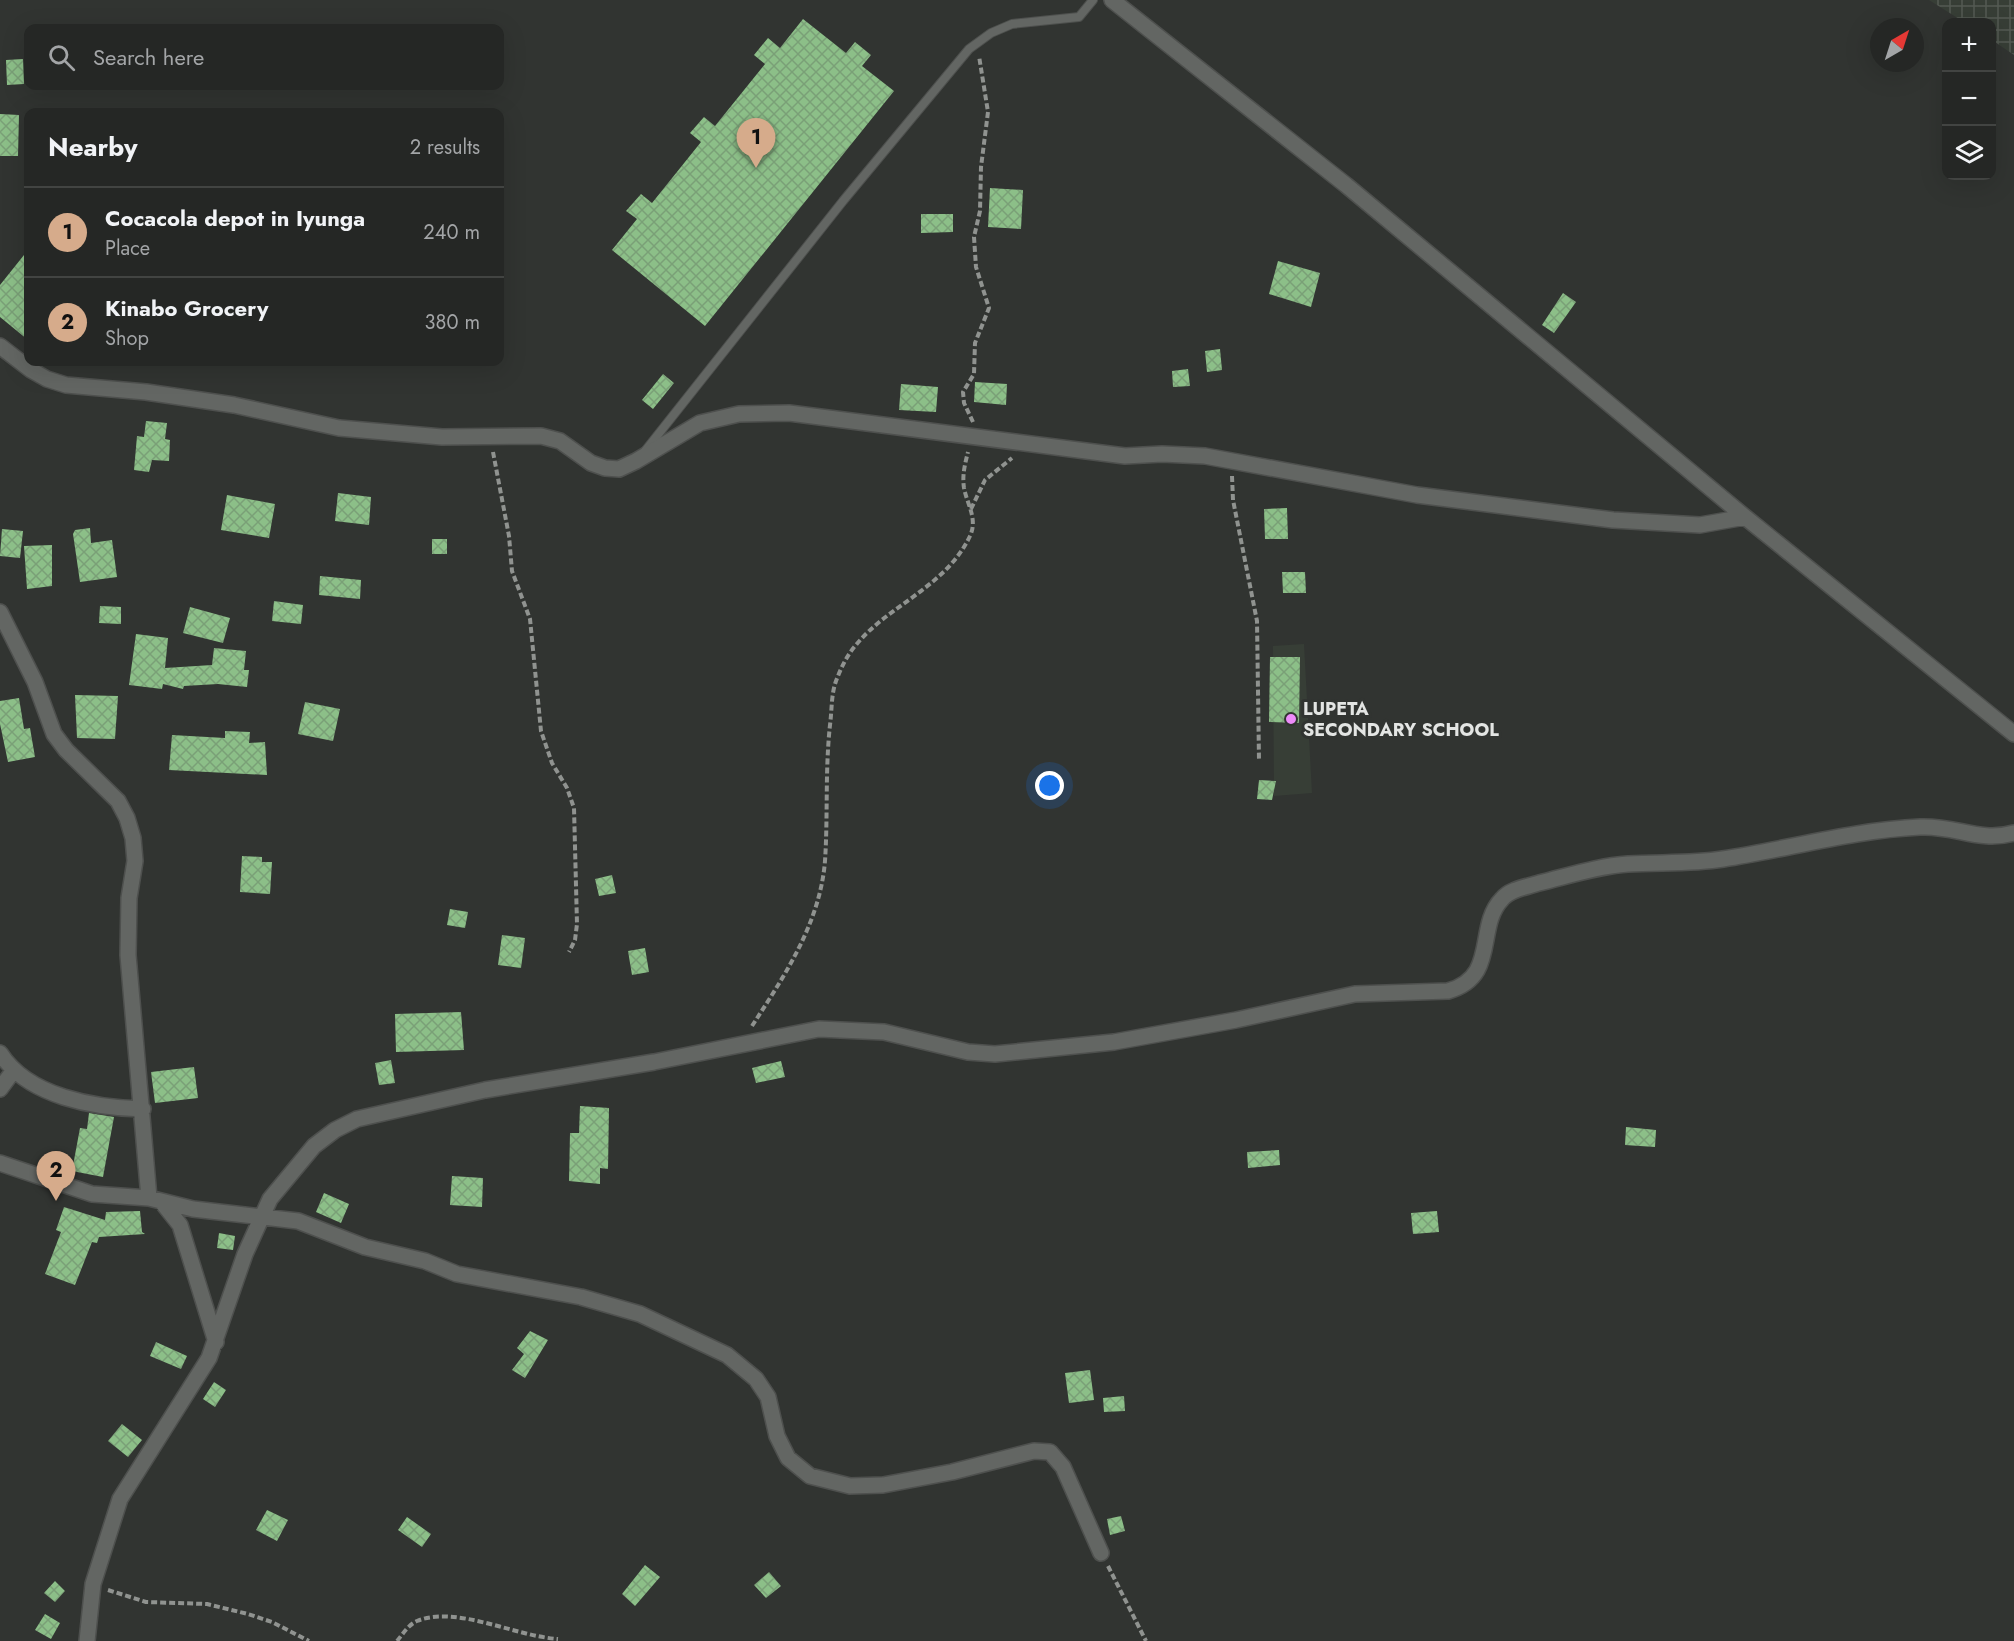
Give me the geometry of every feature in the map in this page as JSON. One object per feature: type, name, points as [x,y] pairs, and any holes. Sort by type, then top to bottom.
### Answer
[{"type":"street","points":[[1112,0],[1346,185],[1745,517],[2014,734]]},
{"type":"street","points":[[0,346],[24,365]]},
{"type":"street","points":[[26,366],[47,379],[66,385],[146,392],[234,405],[339,428],[442,437],[533,435],[551,438],[605,468],[619,468],[636,461],[700,423],[739,414],[789,413],[1125,456],[1185,454],[1417,495],[1613,520],[1700,525],[1745,517]]},
{"type":"street","points":[[0,612],[18,645],[54,734],[66,750],[118,801],[128,818],[135,861],[129,898],[128,955],[154,1199],[180,1225],[216,1342]]},
{"type":"street","points":[[87,1641],[93,1584],[120,1499],[154,1443],[191,1389],[216,1342],[260,1217],[280,1186],[314,1146],[334,1130],[357,1119],[485,1090],[654,1062],[795,1032],[840,1028],[884,1032],[968,1052],[995,1054],[1114,1042],[1236,1020],[1355,994],[1448,991],[1458,988],[1477,970],[1484,957],[1496,906],[1503,897],[1540,883],[1596,868],[1627,864],[1695,863],[1814,842],[1920,827],[1938,827],[1995,838],[2014,833]]},
{"type":"street","points":[[0,1053],[14,1070],[39,1085],[76,1101],[117,1109],[143,1109]]},
{"type":"street","points":[[0,1089],[14,1070]]},
{"type":"street","points":[[0,1163],[92,1194],[154,1199],[193,1209],[310,1224],[365,1247],[425,1261],[457,1274],[512,1282],[623,1308],[706,1343],[727,1355],[756,1379],[768,1397],[777,1436],[788,1458],[810,1476],[850,1486],[883,1485],[952,1472],[1034,1451],[1050,1452],[1063,1467],[1101,1552]]},
{"type":"lane","points":[[636,461],[906,122],[977,43],[1012,24],[1079,17],[1093,0]]},
{"type":"path","points":[[741,1043],[782,980],[799,949],[820,891],[825,862],[827,750],[831,702],[843,664],[855,645],[872,628],[920,593],[956,556],[972,529],[964,474],[974,435],[974,426],[964,403],[963,392],[974,374],[975,342],[989,308],[976,267],[974,237],[981,205],[982,153],[988,112],[977,43]]},
{"type":"path","points":[[490,437],[509,536],[512,571],[527,607],[532,633],[541,731],[552,763],[567,788],[574,808],[577,924],[575,940],[569,952]]},
{"type":"path","points":[[971,510],[986,480],[1001,465],[1034,443]]},
{"type":"path","points":[[1234,461],[1233,500],[1257,621],[1259,760]]},
{"type":"path","points":[[1101,1552],[1146,1641]]},
{"type":"path","points":[[93,1584],[146,1602],[207,1604],[248,1614],[282,1626],[309,1641]]},
{"type":"path","points":[[397,1641],[417,1621],[455,1616],[515,1633],[558,1639]]},
{"type":"shaded area","points":[[1929,0],[2014,0],[2014,55],[1996,43],[1996,18],[1958,18]]},
{"type":"shaded area","name":"LUPETA SECONDARY SCHOOL","points":[[1304,644],[1312,793],[1274,796],[1273,646]]},
{"type":"building","points":[[803,19],[846,53],[855,42],[871,55],[862,66],[894,91],[705,326],[612,250],[637,219],[626,211],[641,194],[652,203],[701,142],[690,133],[704,117],[715,126],[765,64],[754,55],[768,38],[780,48]]},
{"type":"building","points":[[23,59],[24,84],[7,85],[6,60]]},
{"type":"building","points":[[0,114],[19,115],[18,156],[0,156]]},
{"type":"building","points":[[990,188],[1023,190],[1021,229],[988,227]]},
{"type":"building","points":[[921,214],[953,214],[953,232],[921,233]]},
{"type":"building","points":[[24,255],[24,337],[0,317],[0,285]]},
{"type":"building","points":[[1278,261],[1320,273],[1311,307],[1269,294]]},
{"type":"building","points":[[1563,293],[1576,302],[1554,333],[1542,325]]},
{"type":"building","points":[[1220,349],[1222,370],[1207,372],[1205,351]]},
{"type":"building","points":[[1188,369],[1190,386],[1173,387],[1172,371]]},
{"type":"building","points":[[663,374],[674,383],[653,409],[642,400]]},
{"type":"building","points":[[975,382],[1007,384],[1006,405],[974,402]]},
{"type":"building","points":[[901,384],[938,387],[936,412],[899,410]]},
{"type":"building","points":[[146,421],[167,423],[165,439],[170,440],[169,461],[152,460],[149,472],[134,470],[137,436],[144,437]]},
{"type":"building","points":[[338,493],[371,497],[369,525],[335,521]]},
{"type":"building","points":[[227,495],[275,504],[269,538],[221,530]]},
{"type":"building","points":[[1287,508],[1288,539],[1265,539],[1264,509]]},
{"type":"building","points":[[90,528],[91,543],[112,540],[117,577],[80,582],[73,534],[75,530]]},
{"type":"building","points":[[2,529],[23,531],[20,558],[0,556]]},
{"type":"building","points":[[432,539],[447,539],[447,554],[432,554]]},
{"type":"building","points":[[52,545],[52,586],[27,589],[24,546]]},
{"type":"building","points":[[1282,572],[1305,572],[1306,593],[1283,593]]},
{"type":"building","points":[[320,576],[361,580],[360,599],[319,595]]},
{"type":"building","points":[[274,601],[303,605],[301,624],[272,621]]},
{"type":"building","points":[[100,606],[121,607],[121,624],[99,623]]},
{"type":"building","points":[[190,607],[230,618],[223,643],[183,633]]},
{"type":"building","points":[[136,634],[168,638],[165,668],[212,665],[214,648],[246,651],[244,670],[249,670],[247,687],[218,684],[184,686],[183,689],[163,684],[162,689],[129,685]]},
{"type":"building","points":[[1270,657],[1300,657],[1299,723],[1269,722]]},
{"type":"building","points":[[75,695],[118,696],[115,739],[77,738]]},
{"type":"building","points":[[19,698],[24,729],[30,728],[35,757],[8,762],[0,724],[0,701]]},
{"type":"building","points":[[305,702],[340,709],[333,741],[298,734]]},
{"type":"building","points":[[225,731],[250,732],[249,743],[265,742],[267,775],[169,770],[172,735],[225,738]]},
{"type":"building","points":[[1259,780],[1276,781],[1272,800],[1257,799]]},
{"type":"building","points":[[242,856],[262,857],[262,862],[272,862],[270,894],[240,892]]},
{"type":"building","points":[[612,875],[616,893],[599,896],[595,879]]},
{"type":"building","points":[[450,909],[468,912],[465,928],[447,925]]},
{"type":"building","points":[[502,935],[525,938],[521,968],[498,965]]},
{"type":"building","points":[[645,948],[649,972],[632,975],[628,951]]},
{"type":"building","points":[[461,1012],[464,1050],[396,1052],[395,1014]]},
{"type":"building","points":[[391,1060],[395,1083],[379,1085],[375,1063]]},
{"type":"building","points":[[781,1061],[785,1077],[756,1083],[752,1068]]},
{"type":"building","points":[[194,1067],[198,1098],[155,1103],[151,1072]]},
{"type":"building","points":[[580,1106],[609,1108],[608,1169],[600,1168],[600,1184],[569,1181],[570,1133],[579,1133]]},
{"type":"building","points":[[89,1113],[114,1117],[103,1177],[72,1171],[80,1128],[87,1129]]},
{"type":"building","points":[[1626,1127],[1656,1130],[1655,1147],[1625,1145]]},
{"type":"building","points":[[1279,1150],[1280,1165],[1248,1168],[1247,1152]]},
{"type":"building","points":[[452,1176],[483,1178],[482,1207],[450,1205]]},
{"type":"building","points":[[324,1193],[349,1204],[341,1223],[316,1212]]},
{"type":"building","points":[[64,1207],[105,1220],[106,1212],[140,1211],[142,1232],[145,1234],[99,1237],[97,1243],[92,1242],[75,1285],[45,1274],[61,1232],[56,1230]]},
{"type":"building","points":[[1437,1211],[1439,1232],[1413,1234],[1411,1213]]},
{"type":"building","points":[[219,1233],[235,1236],[233,1250],[217,1248]]},
{"type":"building","points":[[530,1331],[548,1340],[525,1378],[512,1370],[524,1354],[517,1348]]},
{"type":"building","points":[[156,1342],[187,1356],[181,1369],[150,1356]]},
{"type":"building","points":[[1090,1370],[1094,1400],[1069,1403],[1065,1373]]},
{"type":"building","points":[[214,1382],[226,1390],[215,1407],[203,1399]]},
{"type":"building","points":[[1124,1396],[1125,1411],[1104,1412],[1103,1398]]},
{"type":"building","points":[[122,1424],[142,1440],[128,1457],[108,1441]]},
{"type":"building","points":[[267,1510],[288,1520],[277,1541],[256,1530]]},
{"type":"building","points":[[1121,1516],[1125,1531],[1110,1535],[1107,1519]]},
{"type":"building","points":[[407,1517],[431,1534],[422,1547],[398,1530]]},
{"type":"building","points":[[645,1565],[660,1577],[635,1606],[622,1594]]},
{"type":"building","points":[[769,1572],[781,1586],[766,1598],[754,1585]]},
{"type":"building","points":[[55,1581],[65,1591],[55,1602],[44,1593]]},
{"type":"building","points":[[45,1614],[60,1623],[51,1639],[35,1630]]},
{"type":"place","name":"Cocacola depot in Iyunga","points":[[756,168]]},
{"type":"place","name":"LUPETA SECONDARY SCHOOL","points":[[1291,719]]},
{"type":"place","name":"Kinabo Grocery","points":[[56,1201]]}]
